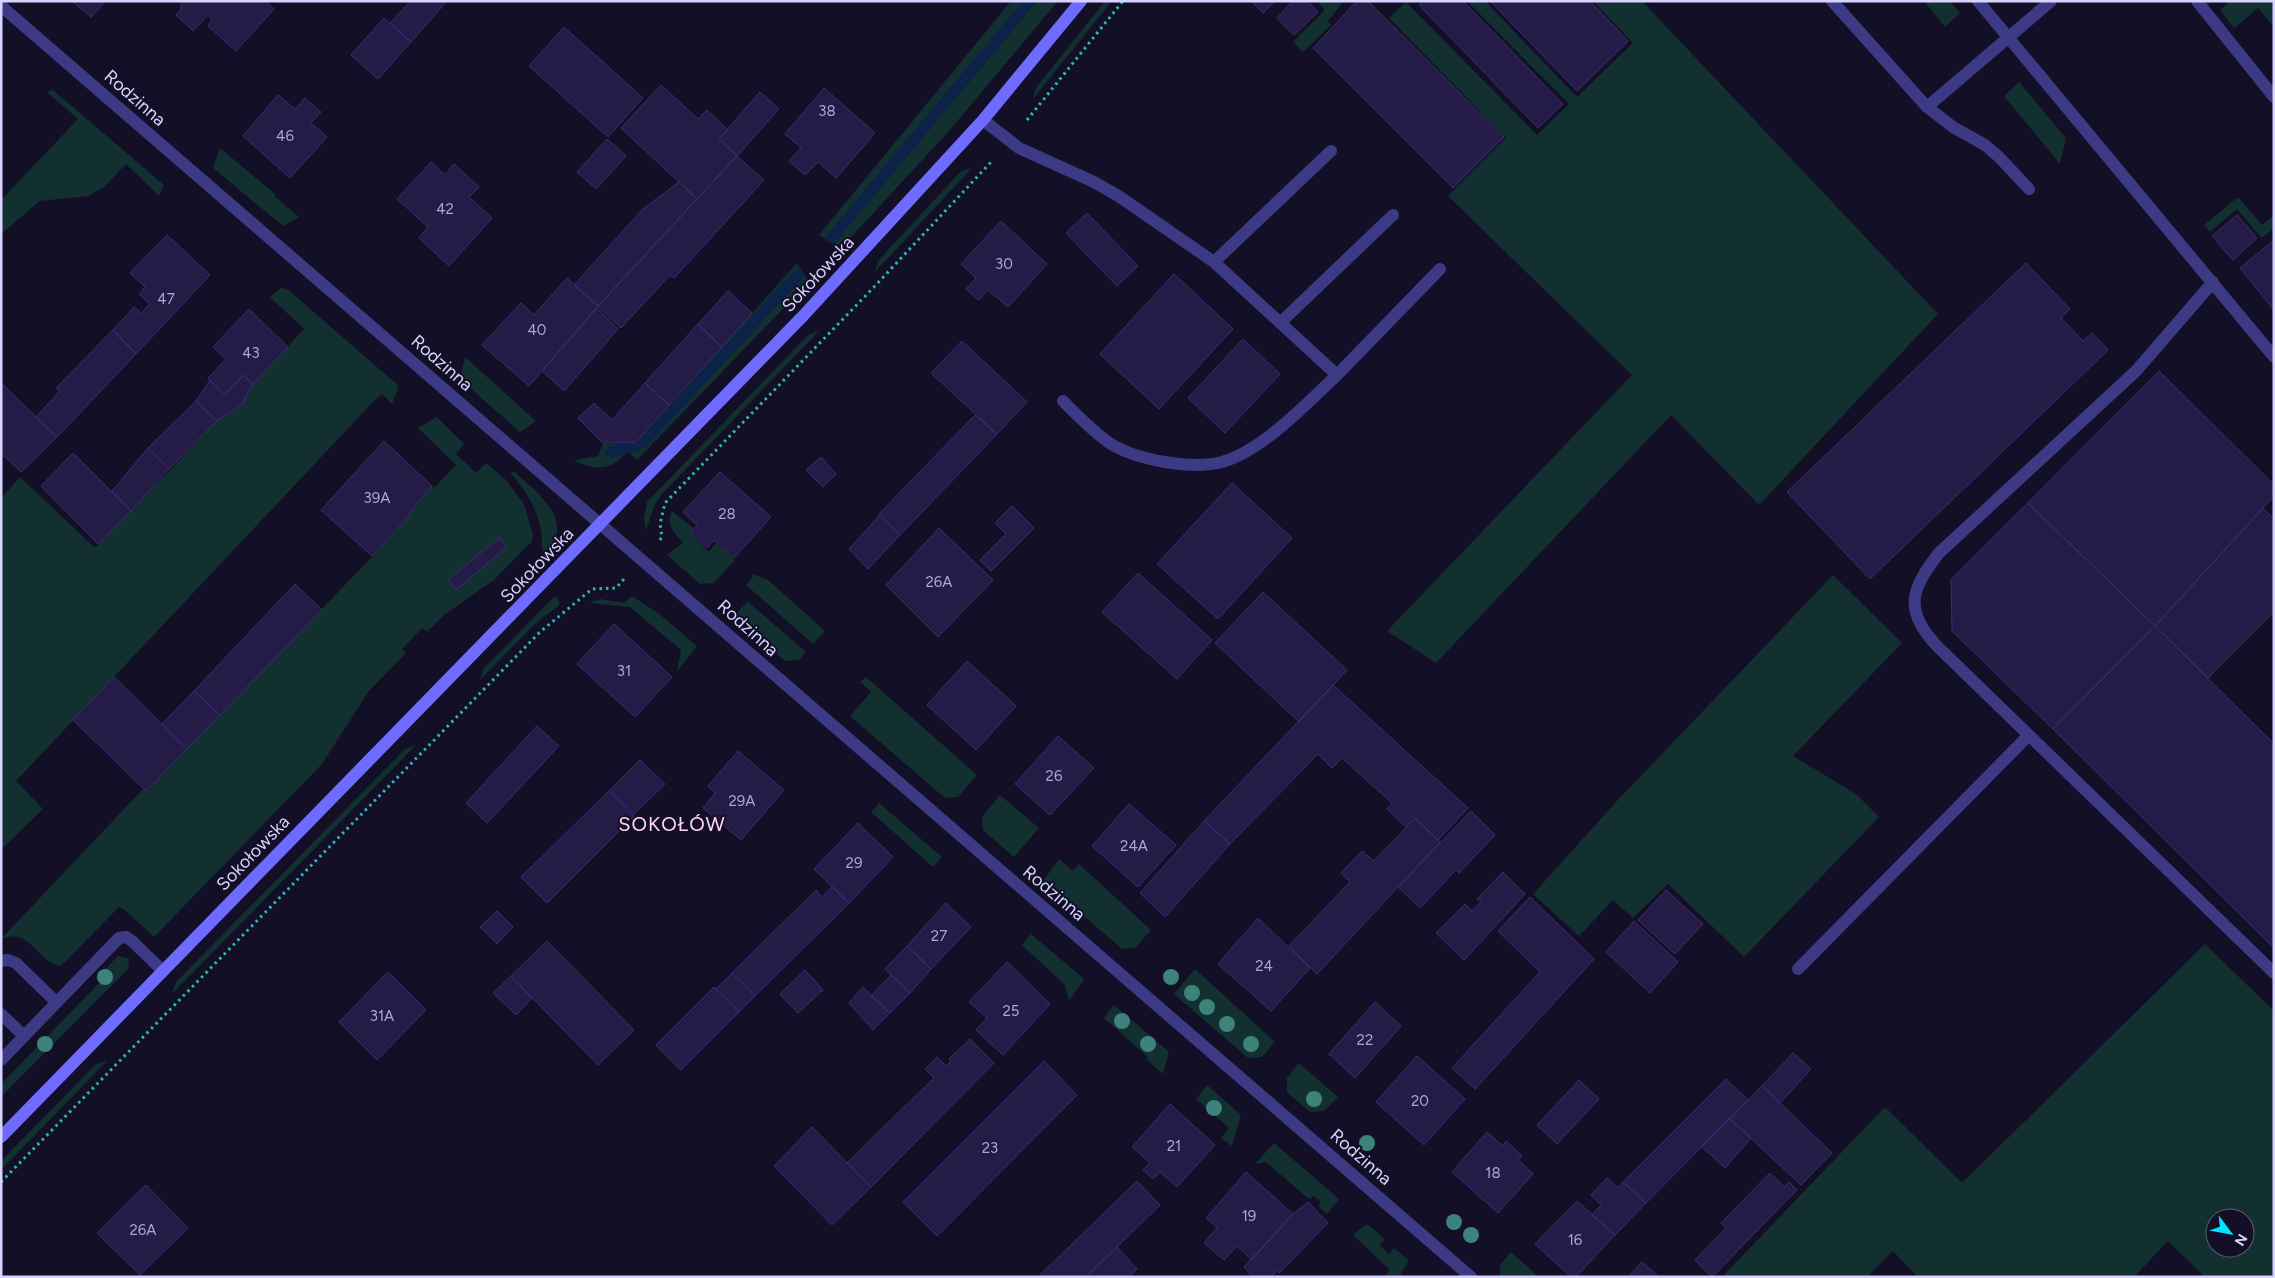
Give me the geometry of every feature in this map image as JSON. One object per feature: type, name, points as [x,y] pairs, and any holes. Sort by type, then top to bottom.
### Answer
[{"type":"street","name":"Sokołowska","points":[[1,1137],[803,316],[983,120],[1081,1]]},
{"type":"street","points":[[1832,1],[1927,107],[1954,127],[1985,145],[2029,189]]},
{"type":"street","points":[[1978,1],[2274,357]]},
{"type":"street","points":[[1927,107],[2051,1]]},
{"type":"street","points":[[2196,1],[2274,96]]},
{"type":"street","name":"Rodzinna","points":[[1,6],[1471,1277]]},
{"type":"street","points":[[983,120],[1010,141],[1031,154],[1094,182],[1153,219],[1214,262],[1337,375]]},
{"type":"street","points":[[1214,262],[1331,151]]},
{"type":"street","points":[[1280,323],[1393,215]]},
{"type":"street","points":[[1063,401],[1091,428],[1113,445],[1158,460],[1187,466],[1222,462],[1247,450],[1288,421],[1337,375],[1440,270]]},
{"type":"street","points":[[2213,282],[2136,371],[1939,553],[1918,584],[1914,602],[1916,617],[1923,631],[2274,973]]},
{"type":"street","points":[[1798,969],[2029,735]]},
{"type":"street","points":[[1,1060],[116,940],[122,936],[132,941],[163,971]]},
{"type":"street","points":[[1,961],[8,960],[16,963],[56,1002]]},
{"type":"street","points":[[1,1014],[24,1036]]},
{"type":"path","points":[[656,544],[662,537],[660,524],[665,503],[874,287],[1010,141],[1123,1]]},
{"type":"path","points":[[1,1182],[540,632],[592,589],[616,588],[622,581]]},
{"type":"green space","points":[[1011,1],[1058,1],[949,131],[842,247],[819,235]]},
{"type":"green space","points":[[1105,1],[1112,1],[1033,99],[1035,89]]},
{"type":"green space","points":[[1317,1],[1344,1],[1328,21],[1331,25],[1303,52],[1293,42],[1325,10]]},
{"type":"green space","points":[[1467,1],[1485,1],[1577,97],[1633,43],[1593,1],[1642,1],[1938,314],[1761,503],[1758,504],[1671,415],[1436,663],[1387,631],[1632,375],[1448,196],[1506,138],[1389,18],[1406,2],[1537,135],[1569,104]]},
{"type":"green space","points":[[1924,1],[1950,1],[1960,13],[1945,27]]},
{"type":"green space","points":[[2230,1],[2274,1],[2274,27],[2258,8],[2234,28],[2220,10]]},
{"type":"green space","points":[[2019,82],[2066,138],[2060,164],[2004,96]]},
{"type":"green space","points":[[53,90],[164,185],[159,196],[126,164],[104,187],[88,196],[40,201],[1,234],[1,200],[78,119],[47,92]]},
{"type":"green space","points":[[220,148],[275,194],[275,197],[299,217],[283,226],[213,168]]},
{"type":"green space","points":[[972,168],[875,272],[878,261],[961,171]]},
{"type":"green space","points":[[2238,197],[2262,225],[2274,215],[2274,228],[2262,238],[2237,209],[2210,232],[2204,225]]},
{"type":"green space","points":[[797,263],[809,282],[637,460],[628,451],[616,462],[603,467],[589,466],[574,460],[598,456],[603,444],[636,443]]},
{"type":"green space","points":[[281,288],[287,289],[399,386],[392,404],[382,394],[373,402],[16,781],[43,809],[1,850],[1,498],[20,477],[94,547],[98,545],[217,421],[242,404],[253,384],[304,329],[270,297]]},
{"type":"green space","points":[[819,331],[661,495],[654,507],[646,531],[644,520],[647,502],[808,335]]},
{"type":"green space","points":[[465,357],[536,421],[520,432],[460,379]]},
{"type":"green space","points":[[437,417],[464,444],[456,454],[476,473],[486,463],[506,480],[524,504],[533,534],[532,541],[494,580],[444,615],[427,632],[422,628],[402,649],[406,653],[369,691],[322,764],[154,937],[125,910],[119,907],[61,966],[46,959],[19,937],[11,936],[1,939],[144,788],[146,790],[372,557],[410,515],[409,513],[432,486],[434,488],[456,465],[418,428]]},
{"type":"green space","points":[[514,471],[542,498],[556,519],[557,530],[554,542],[544,554],[541,531],[534,507],[522,487],[511,474]]},
{"type":"green space","points":[[672,511],[693,528],[689,533],[709,552],[716,543],[735,560],[714,583],[700,584],[667,555],[683,543],[670,524]]},
{"type":"green space","points":[[753,574],[768,580],[825,631],[813,644],[746,585]]},
{"type":"green space","points":[[1833,575],[1902,643],[1793,756],[1856,794],[1879,817],[1744,957],[1668,884],[1633,918],[1613,900],[1579,936],[1533,894],[1616,802]]},
{"type":"green space","points":[[555,596],[559,601],[559,606],[539,620],[479,681],[484,668]]},
{"type":"green space","points":[[632,596],[658,613],[697,646],[677,672],[681,650],[630,607],[589,603],[600,599],[624,603]]},
{"type":"green space","points":[[748,602],[806,652],[799,660],[785,661],[734,615]]},
{"type":"green space","points":[[866,677],[977,775],[958,797],[945,798],[850,716],[871,692],[860,682]]},
{"type":"green space","points":[[417,744],[172,994],[176,982],[404,750]]},
{"type":"green space","points":[[1000,795],[1039,828],[1014,857],[983,830],[982,817]]},
{"type":"green space","points":[[879,803],[942,857],[933,867],[871,812]]},
{"type":"green space","points":[[1059,859],[1073,871],[1079,864],[1151,930],[1135,948],[1122,949],[1043,881]]},
{"type":"green space","points":[[1031,934],[1084,979],[1069,1001],[1065,985],[1022,945]]},
{"type":"green space","points":[[2205,944],[2274,1011],[2274,1277],[2205,1277],[2168,1241],[2134,1277],[1918,1277],[1893,1251],[1867,1277],[1722,1277],[1885,1107],[1962,1183]]},
{"type":"green space","points":[[118,956],[128,958],[129,968],[1,1097],[1,1084],[100,982],[96,978]]},
{"type":"green space","points":[[1195,969],[1275,1042],[1262,1057],[1248,1058],[1174,994]]},
{"type":"green space","points":[[1114,1005],[1169,1052],[1163,1074],[1146,1059],[1148,1057],[1104,1018]]},
{"type":"green space","points":[[108,1060],[1,1170],[1,1161],[95,1065]]},
{"type":"green space","points":[[1299,1063],[1338,1097],[1324,1111],[1310,1112],[1287,1092],[1287,1078]]},
{"type":"green space","points":[[1207,1085],[1241,1115],[1232,1146],[1221,1138],[1229,1128],[1196,1099]]},
{"type":"green space","points":[[1274,1143],[1339,1199],[1327,1214],[1318,1206],[1321,1202],[1314,1196],[1309,1199],[1266,1162],[1255,1164]]},
{"type":"green space","points":[[1367,1224],[1385,1239],[1379,1245],[1389,1254],[1394,1248],[1409,1260],[1399,1277],[1384,1277],[1390,1270],[1353,1235]]},
{"type":"green space","points":[[1511,1252],[1539,1277],[1500,1277],[1500,1265]]},
{"type":"building","points":[[72,1],[106,1],[91,17]]},
{"type":"building","points":[[181,1],[266,1],[274,9],[236,51],[208,26],[212,20],[208,15],[193,31],[176,15],[181,10]]},
{"type":"building","points":[[411,1],[447,1],[411,42],[390,23]]},
{"type":"building","points":[[1251,1],[1275,1],[1263,13]]},
{"type":"building","points":[[1293,1],[1307,1],[1318,12],[1294,35],[1277,18]]},
{"type":"building","points":[[1357,1],[1368,1],[1504,137],[1453,188],[1313,48]]},
{"type":"building","points":[[1423,1],[1463,1],[1563,104],[1538,128],[1419,5]]},
{"type":"building","points":[[1490,1],[1590,1],[1628,41],[1577,91]]},
{"type":"building","points":[[384,18],[411,42],[378,79],[351,55]]},
{"type":"building","points":[[564,27],[643,98],[608,137],[529,66]]},
{"type":"building","points":[[661,85],[698,119],[707,110],[728,130],[719,139],[737,156],[697,199],[621,128]]},
{"type":"building","points":[[824,88],[875,133],[836,178],[818,162],[805,175],[789,161],[801,148],[785,134]]},
{"type":"building","points":[[760,92],[779,109],[737,156],[719,139]]},
{"type":"building","points":[[278,95],[295,109],[305,98],[321,112],[311,123],[327,137],[290,178],[243,136]]},
{"type":"building","points":[[607,139],[626,156],[596,189],[577,172]]},
{"type":"building","points":[[737,156],[764,180],[674,278],[670,275],[621,328],[598,306]]},
{"type":"building","points":[[431,162],[445,175],[454,164],[479,187],[469,197],[492,218],[449,266],[419,238],[428,227],[397,199]]},
{"type":"building","points":[[679,182],[697,199],[598,306],[574,285],[643,209]]},
{"type":"building","points":[[1087,213],[1138,266],[1117,286],[1066,233]]},
{"type":"building","points":[[2237,215],[2257,238],[2233,260],[2212,236]]},
{"type":"building","points":[[1001,221],[1047,264],[1008,307],[988,290],[979,300],[966,289],[976,278],[961,264]]},
{"type":"building","points":[[167,235],[210,275],[136,354],[113,330],[134,307],[141,313],[150,304],[139,294],[145,287],[130,273]]},
{"type":"building","points":[[2274,240],[2274,310],[2240,268]]},
{"type":"building","points":[[2026,263],[2070,309],[2061,318],[2083,341],[2092,333],[2108,350],[1870,579],[1787,492]]},
{"type":"building","points":[[1174,274],[1233,329],[1159,409],[1100,354]]},
{"type":"building","points":[[567,278],[598,306],[529,386],[482,345],[521,303],[534,315]]},
{"type":"building","points":[[728,291],[752,313],[722,347],[698,324]]},
{"type":"building","points":[[597,308],[618,329],[564,391],[542,371]]},
{"type":"building","points":[[249,309],[288,347],[253,384],[243,375],[225,395],[208,378],[226,359],[213,347]]},
{"type":"building","points":[[698,324],[722,347],[669,405],[645,383]]},
{"type":"building","points":[[113,330],[136,354],[57,437],[36,417],[60,391],[56,388]]},
{"type":"building","points":[[1243,339],[1280,374],[1225,433],[1188,398]]},
{"type":"building","points":[[962,341],[1027,402],[997,434],[931,373]]},
{"type":"building","points":[[2159,371],[2274,485],[2274,496],[2155,626],[2028,503]]},
{"type":"building","points":[[243,375],[253,384],[242,404],[217,421],[196,401],[210,380],[225,395]]},
{"type":"building","points":[[1,383],[57,437],[21,472],[1,453]]},
{"type":"building","points":[[645,383],[669,405],[636,442],[603,443],[578,418],[594,403],[612,420]]},
{"type":"building","points":[[196,401],[217,421],[169,469],[148,448]]},
{"type":"building","points":[[975,415],[997,434],[900,535],[879,514]]},
{"type":"building","points":[[384,441],[432,486],[409,513],[411,514],[372,556],[321,510]]},
{"type":"building","points":[[148,448],[169,469],[131,511],[112,491]]},
{"type":"building","points":[[73,453],[131,511],[98,544],[41,486]]},
{"type":"building","points":[[821,457],[836,474],[823,487],[806,470]]},
{"type":"building","points":[[720,472],[771,517],[734,558],[714,540],[707,548],[690,533],[697,525],[683,512]]},
{"type":"building","points":[[1232,483],[1292,538],[1218,619],[1157,564]]},
{"type":"building","points":[[2028,503],[2155,626],[2053,729],[1952,631],[1951,580]]},
{"type":"building","points":[[1012,506],[1034,528],[991,571],[980,560],[1006,534],[995,523]]},
{"type":"building","points":[[2263,508],[2274,519],[2274,612],[2208,678],[2155,626]]},
{"type":"building","points":[[880,515],[900,535],[868,569],[849,549]]},
{"type":"building","points":[[939,528],[993,580],[938,637],[886,585]]},
{"type":"building","points":[[499,538],[507,547],[456,590],[448,580]]},
{"type":"building","points":[[1138,573],[1212,640],[1177,679],[1102,612]]},
{"type":"building","points":[[295,584],[322,610],[220,715],[194,691]]},
{"type":"building","points":[[1263,592],[1347,670],[1299,722],[1215,643]]},
{"type":"building","points":[[614,624],[672,677],[635,717],[577,664]]},
{"type":"building","points":[[2155,626],[2274,744],[2274,948],[2053,729]]},
{"type":"building","points":[[967,661],[1016,706],[976,750],[927,705]]},
{"type":"building","points":[[114,677],[187,749],[146,791],[73,720]]},
{"type":"building","points":[[1333,685],[1468,808],[1438,840],[1415,818],[1406,827],[1387,809],[1392,803],[1342,758],[1332,768],[1318,754],[1230,844],[1204,821]]},
{"type":"building","points":[[194,691],[220,715],[187,749],[162,724]]},
{"type":"building","points":[[537,726],[559,746],[487,823],[466,803]]},
{"type":"building","points":[[1058,736],[1094,768],[1050,815],[1015,784]]},
{"type":"building","points":[[738,751],[784,790],[741,840],[703,808],[715,793],[708,786]]},
{"type":"building","points":[[640,760],[665,784],[634,814],[610,790]]},
{"type":"building","points":[[609,791],[634,816],[547,903],[521,877]]},
{"type":"building","points":[[1129,804],[1176,845],[1138,887],[1092,846]]},
{"type":"building","points":[[1471,811],[1495,835],[1459,873],[1456,870],[1420,908],[1398,887]]},
{"type":"building","points":[[1415,818],[1440,842],[1317,974],[1289,946],[1350,882],[1341,873],[1362,851],[1374,861]]},
{"type":"building","points":[[1204,821],[1230,844],[1165,917],[1140,893]]},
{"type":"building","points":[[858,823],[893,857],[849,903],[814,869]]},
{"type":"building","points":[[1503,872],[1525,894],[1464,960],[1436,933],[1465,904],[1472,911],[1481,902],[1477,899]]},
{"type":"building","points":[[832,887],[849,903],[755,996],[732,973],[816,890],[822,897]]},
{"type":"building","points":[[1666,890],[1703,924],[1675,954],[1638,920]]},
{"type":"building","points":[[1530,897],[1594,959],[1475,1089],[1452,1068],[1540,972],[1498,931]]},
{"type":"building","points":[[946,903],[971,927],[931,969],[907,946]]},
{"type":"building","points":[[497,911],[513,927],[497,944],[480,927]]},
{"type":"building","points":[[1258,918],[1310,968],[1271,1011],[1218,964]]},
{"type":"building","points":[[1634,921],[1678,962],[1650,993],[1606,952]]},
{"type":"building","points":[[547,941],[634,1030],[598,1065],[511,976]]},
{"type":"building","points":[[907,946],[931,969],[910,993],[885,969]]},
{"type":"building","points":[[1007,962],[1050,1004],[1003,1055],[976,1030],[987,1018],[969,1002]]},
{"type":"building","points":[[805,970],[823,990],[798,1013],[780,994]]},
{"type":"building","points":[[388,972],[426,1010],[377,1060],[339,1022]]},
{"type":"building","points":[[732,973],[755,996],[739,1012],[716,989]]},
{"type":"building","points":[[891,975],[910,993],[890,1013],[871,996]]},
{"type":"building","points":[[511,976],[532,998],[516,1015],[493,993]]},
{"type":"building","points":[[714,987],[739,1012],[681,1070],[656,1045]]},
{"type":"building","points":[[863,987],[890,1013],[873,1030],[849,1003]]},
{"type":"building","points":[[1375,1002],[1401,1026],[1355,1078],[1329,1054]]},
{"type":"building","points":[[970,1039],[994,1063],[871,1187],[847,1163],[934,1078],[925,1069],[937,1057],[946,1066],[951,1061],[949,1059]]},
{"type":"building","points":[[1793,1053],[1811,1069],[1780,1103],[1762,1086]]},
{"type":"building","points":[[1417,1056],[1465,1099],[1424,1145],[1376,1102]]},
{"type":"building","points":[[1044,1061],[1077,1095],[937,1236],[903,1202]]},
{"type":"building","points":[[1726,1079],[1748,1100],[1646,1203],[1623,1182]]},
{"type":"building","points":[[1579,1080],[1599,1099],[1557,1144],[1537,1125]]},
{"type":"building","points":[[1762,1086],[1832,1153],[1801,1185],[1730,1119]]},
{"type":"building","points":[[1170,1104],[1215,1145],[1177,1187],[1160,1172],[1153,1179],[1143,1170],[1150,1163],[1132,1147]]},
{"type":"building","points":[[1729,1118],[1751,1138],[1725,1168],[1701,1146]]},
{"type":"building","points":[[812,1127],[871,1187],[832,1225],[774,1166]]},
{"type":"building","points":[[1487,1132],[1503,1146],[1506,1141],[1522,1156],[1519,1160],[1533,1174],[1498,1213],[1452,1172]]},
{"type":"building","points":[[1246,1172],[1293,1214],[1252,1260],[1237,1246],[1224,1260],[1204,1243],[1217,1228],[1206,1218]]},
{"type":"building","points":[[1770,1173],[1784,1187],[1789,1182],[1797,1190],[1712,1277],[1695,1260],[1726,1228],[1721,1223]]},
{"type":"building","points":[[1607,1178],[1618,1188],[1623,1182],[1646,1203],[1615,1235],[1592,1215],[1601,1205],[1591,1195]]},
{"type":"building","points":[[1137,1181],[1160,1205],[1117,1247],[1086,1277],[1038,1277]]},
{"type":"building","points":[[146,1185],[188,1228],[140,1275],[97,1233]]},
{"type":"building","points":[[1577,1201],[1615,1235],[1576,1277],[1571,1277],[1535,1244]]},
{"type":"building","points":[[1308,1202],[1328,1223],[1279,1273],[1277,1271],[1270,1277],[1253,1277],[1244,1267],[1293,1214]]},
{"type":"building","points":[[1117,1247],[1137,1269],[1129,1277],[1086,1277]]},
{"type":"building","points":[[1642,1262],[1659,1277],[1628,1277]]},
{"type":"waterway","points":[[832,238],[1030,1]]},
{"type":"waterway","points":[[611,452],[636,446],[644,441],[798,275]]},
{"type":"district","name":"SOKOŁÓW","points":[[672,824]]}]
